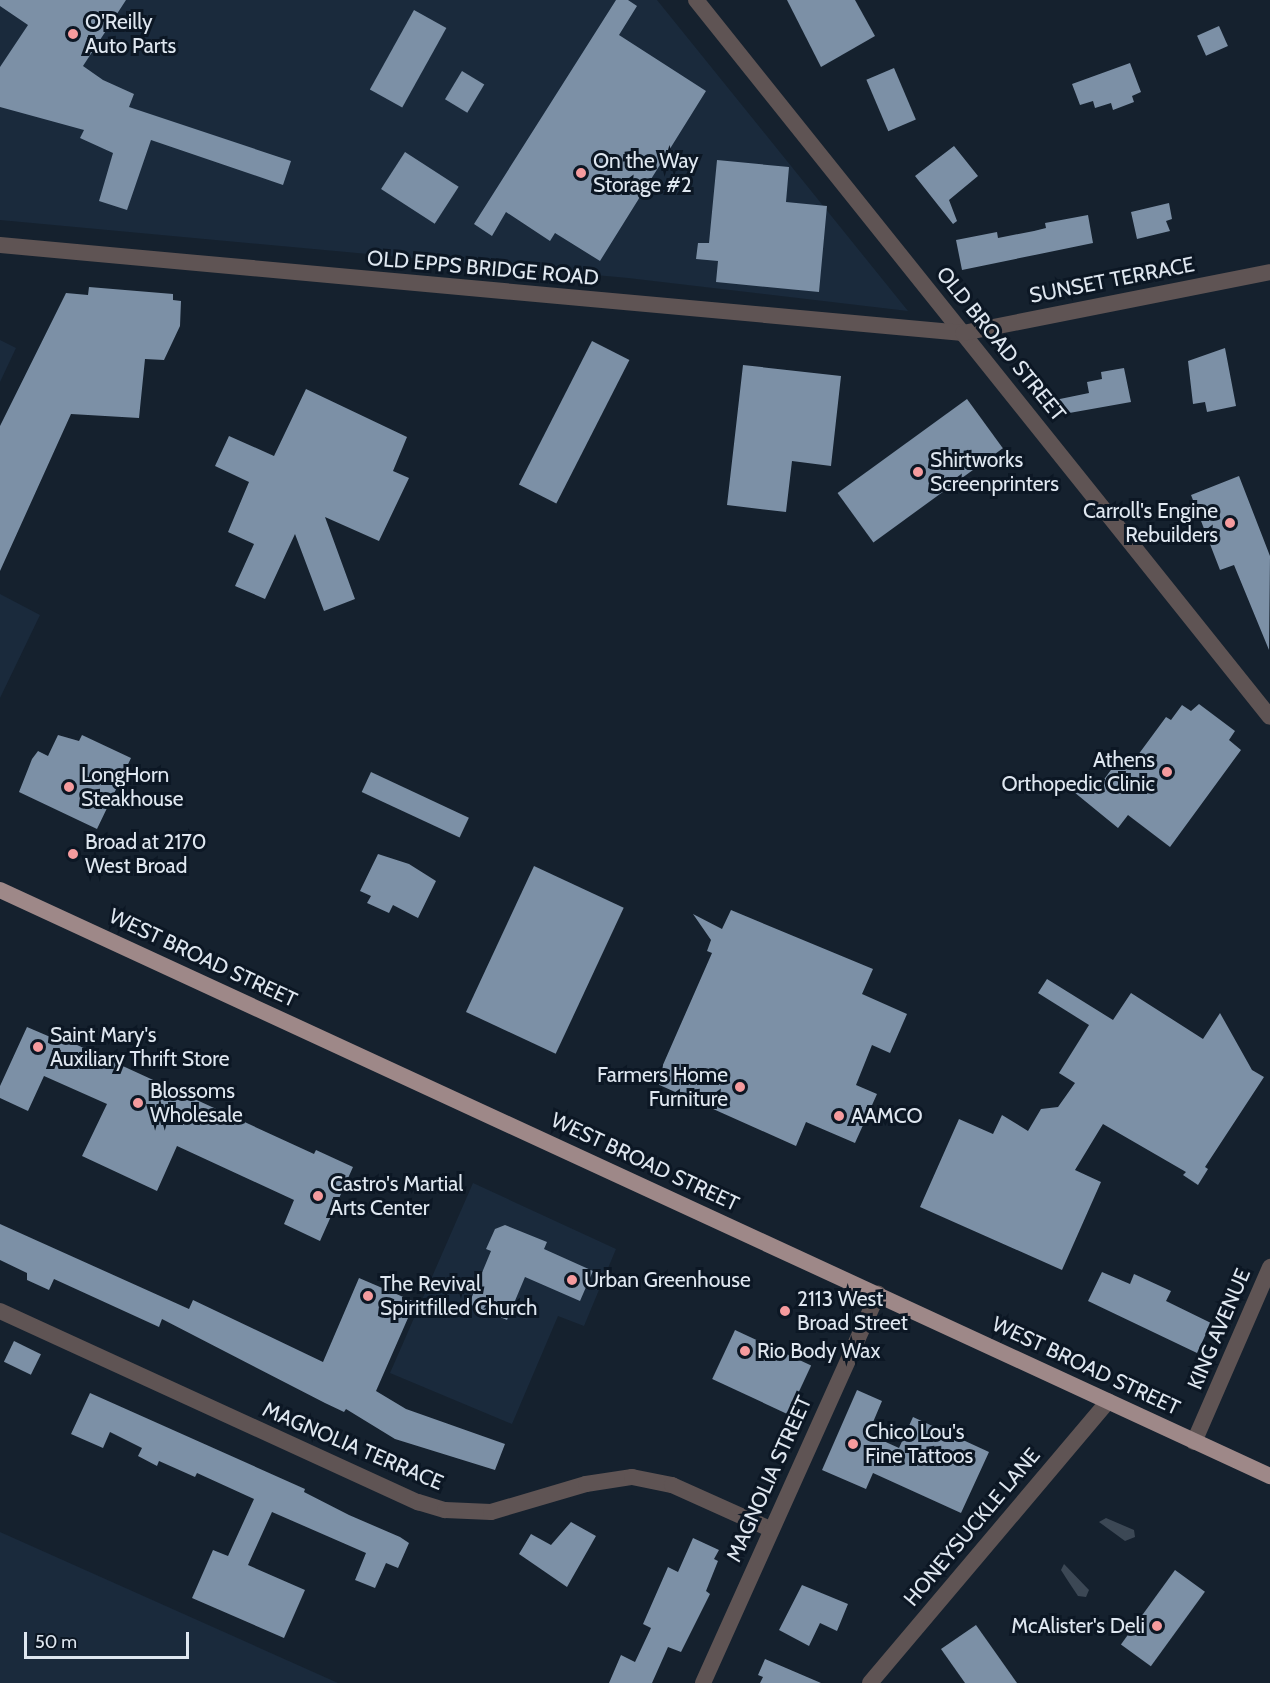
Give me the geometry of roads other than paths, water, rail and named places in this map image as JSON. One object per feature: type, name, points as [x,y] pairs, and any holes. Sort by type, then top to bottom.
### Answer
[{"type":"main road","name":"WEST BROAD STREET","points":[[0,890],[1270,1476]]},
{"type":"street","name":"OLD BROAD STREET","points":[[696,0],[1270,717]]},
{"type":"street","name":"OLD EPPS BRIDGE ROAD","points":[[0,245],[963,333]]},
{"type":"street","name":"SUNSET TERRACE","points":[[963,333],[1270,272]]},
{"type":"street","name":"KING AVENUE","points":[[1194,1442],[1270,1267]]},
{"type":"street","name":"MAGNOLIA STREET","points":[[703,1683],[770,1529],[878,1294]]},
{"type":"street","name":"MAGNOLIA TERRACE","points":[[0,1311],[417,1502],[446,1510],[491,1512],[586,1484],[632,1477],[672,1485],[770,1529]]},
{"type":"street","name":"HONEYSUCKLE LANE","points":[[870,1683],[1108,1401]]},
{"type":"place","name":"O'Reilly Auto Parts","points":[[73,34]]},
{"type":"place","name":"On the Way Storage #2","points":[[581,173]]},
{"type":"place","name":"Shirtworks Screenprinters","points":[[918,472]]},
{"type":"place","name":"Carroll's Engine Rebuilders","points":[[1230,523]]},
{"type":"place","name":"Athens Orthopedic Clinic","points":[[1167,772]]},
{"type":"place","name":"LongHorn Steakhouse","points":[[69,787]]},
{"type":"place","name":"Broad at 2170 West Broad","points":[[73,854]]},
{"type":"place","name":"Saint Mary's Auxiliary Thrift Store","points":[[38,1047]]},
{"type":"place","name":"Farmers Home Furniture","points":[[740,1087]]},
{"type":"place","name":"Blossoms Wholesale","points":[[138,1103]]},
{"type":"place","name":"AAMCO","points":[[839,1116]]},
{"type":"place","name":"Castro's Martial Arts Center","points":[[318,1196]]},
{"type":"place","name":"Urban Greenhouse","points":[[572,1280]]},
{"type":"place","name":"The Revival Spiritfilled Church","points":[[368,1296]]},
{"type":"place","name":"2113 West Broad Street","points":[[785,1311]]},
{"type":"place","name":"Rio Body Wax","points":[[745,1351]]},
{"type":"place","name":"Chico Lou's Fine Tattoos","points":[[853,1444]]},
{"type":"place","name":"McAlister's Deli","points":[[1157,1626]]}]
